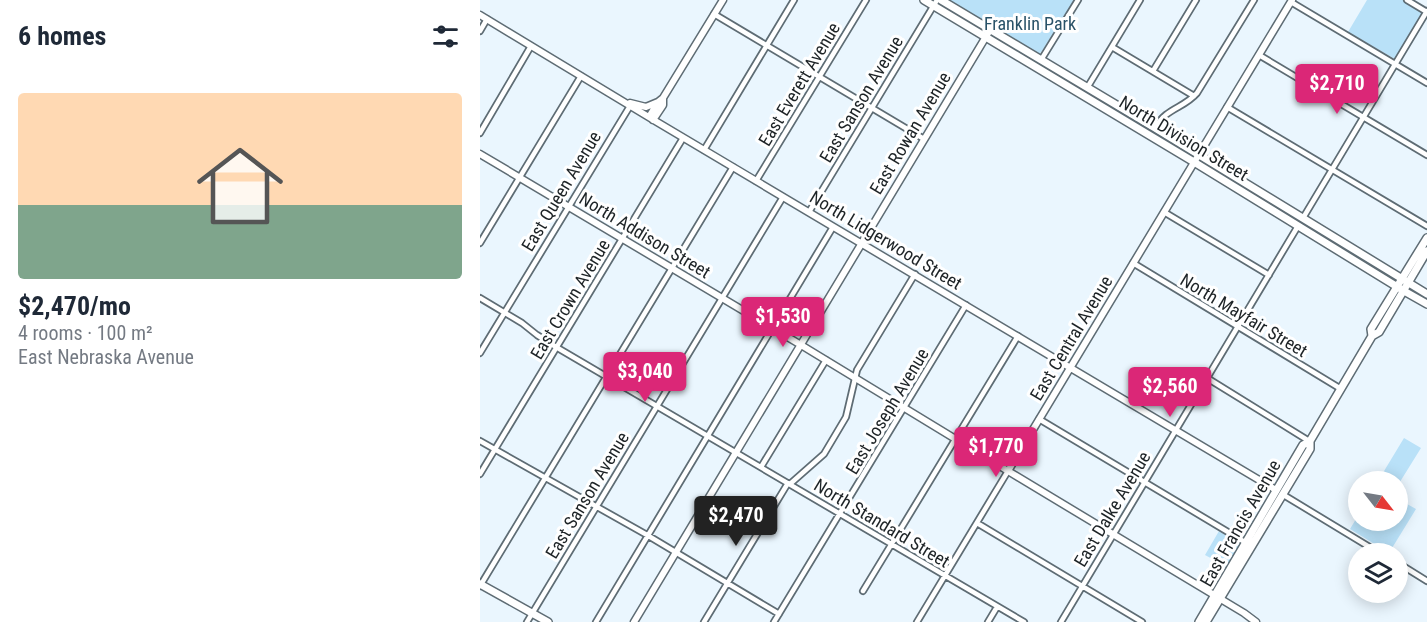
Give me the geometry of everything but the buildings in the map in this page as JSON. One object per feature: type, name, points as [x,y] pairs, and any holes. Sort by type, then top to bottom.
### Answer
[{"type":"main road","name":"North Division Street","points":[[924,0],[937,2],[990,30],[1427,294]]},
{"type":"main road","name":"North Division Street","points":[[937,2],[986,37],[1427,304]]},
{"type":"main road","points":[[1405,280],[1427,238]]},
{"type":"main road","points":[[1405,280],[1427,251]]},
{"type":"main road","name":"East Francis Avenue","points":[[1372,336],[1371,329],[1396,286],[1405,280]]},
{"type":"main road","name":"East Francis Avenue","points":[[1249,545],[1271,513],[1286,474],[1303,445],[1310,441],[1372,336],[1379,332],[1404,291],[1405,280]]},
{"type":"main road","name":"East Francis Avenue","points":[[1206,622],[1279,492],[1310,449],[1310,441]]},
{"type":"main road","points":[[480,585],[548,622]]},
{"type":"main road","name":"East Francis Avenue","points":[[1199,622],[1218,597]]},
{"type":"street","points":[[627,104],[646,107],[661,100],[723,0]]},
{"type":"street","points":[[704,150],[794,0]]},
{"type":"street","name":"East Everett Avenue","points":[[756,181],[866,0]]},
{"type":"street","points":[[1036,67],[1078,0]]},
{"type":"street","points":[[1083,95],[1140,0]]},
{"type":"street","points":[[1153,71],[1196,0]]},
{"type":"street","points":[[1150,136],[1166,114],[1194,96],[1254,0]]},
{"type":"street","points":[[1407,0],[1427,12]]},
{"type":"street","points":[[1291,1],[1427,83]]},
{"type":"street","name":"East Central Avenue","points":[[917,622],[1291,1]]},
{"type":"street","name":"East Sanson Avenue","points":[[809,212],[937,2]]},
{"type":"street","name":"East Dalke Avenue","points":[[1060,622],[1427,12]]},
{"type":"street","points":[[714,14],[924,140]]},
{"type":"street","name":"North Lidgerwood Street","points":[[480,15],[1364,543]]},
{"type":"street","points":[[480,31],[487,19]]},
{"type":"street","name":"East Rowan Avenue","points":[[634,622],[990,30]]},
{"type":"street","points":[[480,132],[531,46]]},
{"type":"street","points":[[1112,46],[1194,96]]},
{"type":"street","points":[[1259,55],[1427,155]]},
{"type":"street","points":[[480,243],[581,76]]},
{"type":"street","points":[[651,119],[663,105],[661,100]]},
{"type":"street","name":"East Queen Avenue","points":[[480,353],[569,207],[627,104]]},
{"type":"street","points":[[1227,107],[1427,226]]},
{"type":"street","name":"East Crown Avenue","points":[[480,474],[683,138]]},
{"type":"street","name":"North Addison Street","points":[[480,154],[772,327],[1245,613],[1256,622]]},
{"type":"street","points":[[480,585],[733,167]]},
{"type":"street","name":"East Sanson Avenue","points":[[527,622],[783,196]]},
{"type":"street","points":[[1164,212],[1269,275]]},
{"type":"street","points":[[596,622],[706,435],[833,227]]},
{"type":"street","name":"North Mayfair Street","points":[[1133,263],[1341,389]]},
{"type":"street","points":[[704,622],[789,484],[824,454],[846,417],[857,370],[915,274]]},
{"type":"street","name":"North Standard Street","points":[[480,298],[556,347],[1024,622]]},
{"type":"street","name":"East Joseph Avenue","points":[[774,622],[966,305]]},
{"type":"street","points":[[864,591],[1018,336]]},
{"type":"street","points":[[761,467],[826,360]]},
{"type":"street","points":[[1207,378],[1310,441]]},
{"type":"street","points":[[1039,419],[1249,545]]},
{"type":"street","points":[[480,441],[647,535],[779,614]]},
{"type":"street","points":[[977,523],[1142,622]]},
{"type":"street","points":[[1408,569],[1427,581]]},
{"type":"street","points":[[988,622],[997,607]]},
{"type":"green space","name":"Franklin Park","points":[[948,0],[1074,0],[1039,54]]},
{"type":"green space","points":[[1367,0],[1403,0],[1423,12],[1395,59],[1348,32]]},
{"type":"green space","points":[[1404,438],[1421,448],[1407,471],[1384,471]]},
{"type":"green space","points":[[1408,505],[1416,509],[1408,522]]},
{"type":"green space","points":[[1219,531],[1241,544],[1229,568],[1205,555]]},
{"type":"green space","points":[[1353,531],[1402,531],[1395,543],[1373,543]]}]
